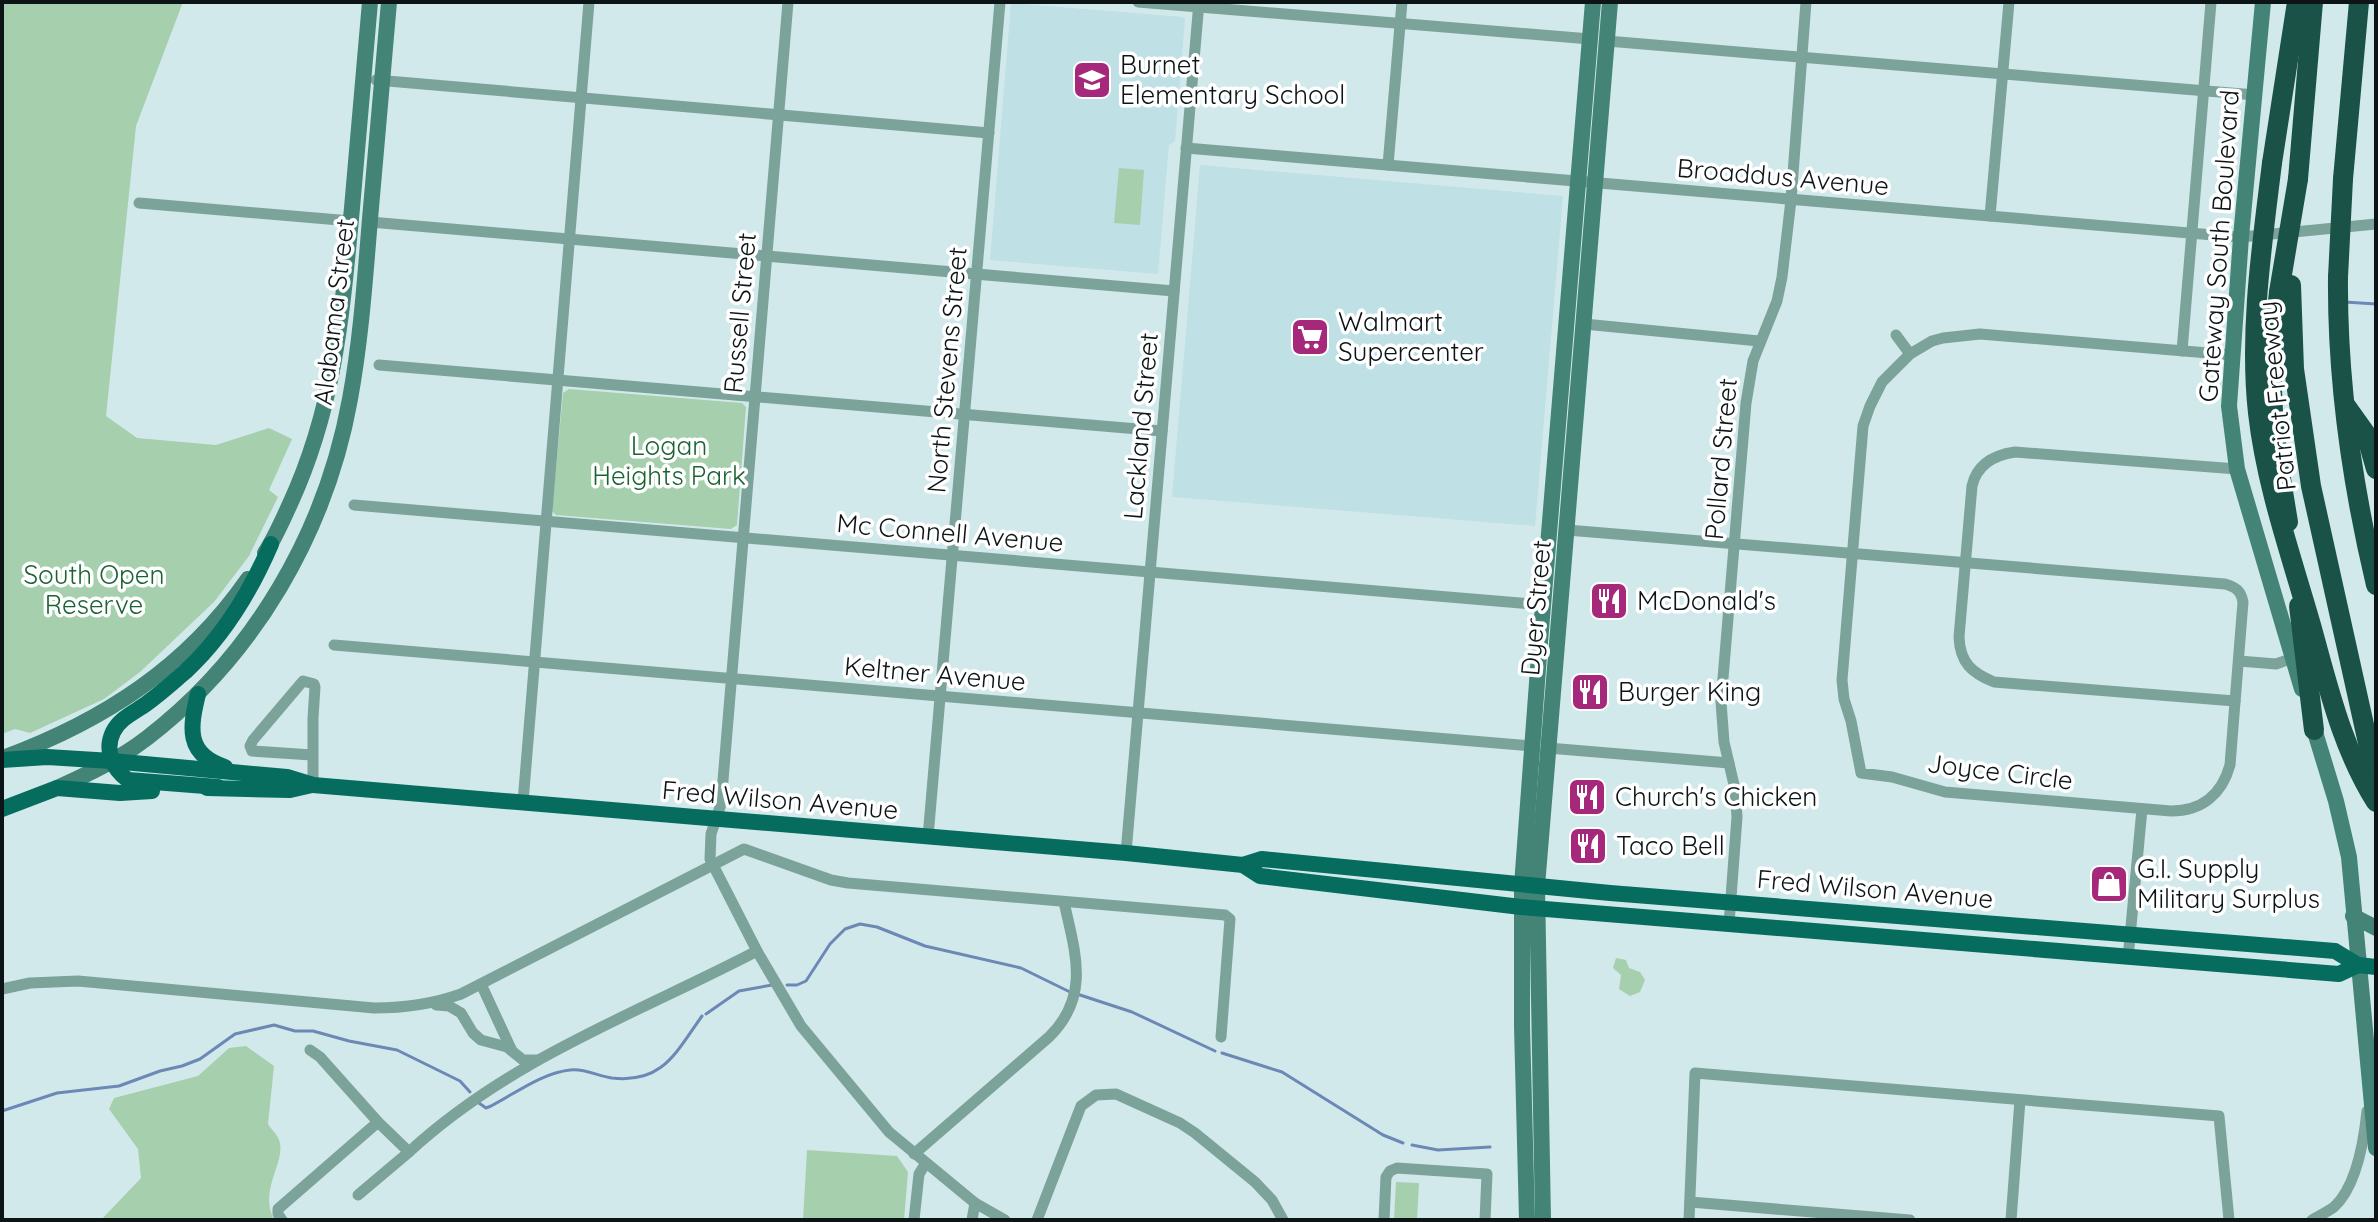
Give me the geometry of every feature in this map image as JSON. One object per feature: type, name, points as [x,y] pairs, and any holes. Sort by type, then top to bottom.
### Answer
[{"type":"highway","points":[[2297,2],[2264,228],[2256,340],[2256,391],[2274,496],[2338,720],[2376,802]]},
{"type":"highway","points":[[2313,2],[2298,179],[2272,372],[2275,425],[2314,730]]},
{"type":"highway","points":[[2359,2],[2343,179],[2338,323],[2351,466],[2376,585]]},
{"type":"highway","name":"Patriot Freeway","points":[[2285,289],[2307,463],[2376,779]]},
{"type":"highway","points":[[2346,406],[2366,434],[2376,469]]},
{"type":"main road","name":"Alabama Street","points":[[2,759],[91,719],[124,701],[161,674],[217,619],[271,544],[299,485],[322,420],[339,334],[370,2]]},
{"type":"main road","name":"Alabama Street","points":[[2,809],[57,788],[112,761],[146,739],[198,694],[261,619],[285,581],[310,530],[328,482],[350,401],[359,346],[389,2]]},
{"type":"main road","name":"Dyer Street","points":[[1527,1220],[1529,886],[1540,747],[1556,649],[1584,324],[1593,2]]},
{"type":"main road","name":"Dyer Street","points":[[1540,747],[1535,708],[1566,323],[1588,182],[1610,2]]},
{"type":"main road","name":"Gateway South Boulevard","points":[[2263,2],[2229,406],[2237,469],[2346,841],[2358,965],[2369,1009],[2369,1091],[2376,1148]]},
{"type":"main road","points":[[1566,323],[1571,324],[1574,330],[1573,367],[1579,382]]},
{"type":"main road","points":[[1553,482],[1558,490],[1560,526],[1567,530]]},
{"type":"main road","points":[[218,787],[128,780],[112,761],[110,743],[121,721],[168,687],[207,650],[249,593],[271,544]]},
{"type":"main road","points":[[1543,605],[1552,610],[1552,643],[1556,649]]},
{"type":"main road","points":[[198,694],[191,718],[195,744],[204,757],[221,767],[249,774]]},
{"type":"main road","name":"Fred Wilson Avenue","points":[[2,759],[47,757],[112,761],[287,777],[313,785],[1243,865],[1262,859],[1529,886],[2335,951],[2358,965],[2376,967]]},
{"type":"main road","name":"Fred Wilson Avenue","points":[[57,788],[120,793],[218,787],[290,790],[313,785]]},
{"type":"main road","name":"Fred Wilson Avenue","points":[[1243,865],[1260,876],[1528,907],[2339,974],[2358,965]]},
{"type":"main road","name":"Dyer Street","points":[[1528,907],[1543,1220]]},
{"type":"main road","points":[[2353,916],[2376,928]]},
{"type":"main road","points":[[2241,965],[2246,944]]},
{"type":"street","points":[[523,802],[589,2]]},
{"type":"street","name":"Russell Street","points":[[712,864],[711,834],[721,804],[788,2]]},
{"type":"street","name":"North Stevens Street","points":[[928,837],[1000,2]]},
{"type":"street","points":[[1138,2],[1198,4],[1590,39]]},
{"type":"street","points":[[1388,165],[1402,2]]},
{"type":"street","name":"Pollard Street","points":[[1729,924],[1737,817],[1735,789],[1724,742],[1721,702],[1734,544],[1749,380],[1759,341],[1777,301],[1782,277],[1806,2]]},
{"type":"street","points":[[1990,216],[2009,2]]},
{"type":"street","points":[[2182,351],[2211,2]]},
{"type":"street","name":"Lackland Street","points":[[1126,853],[1198,4]]},
{"type":"street","points":[[1607,41],[2255,95]]},
{"type":"street","points":[[363,79],[989,133]]},
{"type":"street","name":"Broaddus Avenue","points":[[1186,148],[2241,237],[2376,224]]},
{"type":"street","points":[[139,203],[351,221]]},
{"type":"street","points":[[370,222],[1174,291]]},
{"type":"street","points":[[1584,324],[1759,341]]},
{"type":"street","name":"Joyce Circle","points":[[1965,563],[2225,584],[2240,592],[2243,602],[2230,765],[2219,790],[2204,803],[2183,811],[1945,792],[1892,777],[1861,773],[1842,680],[1863,426],[1882,382],[1910,354],[1932,341],[1980,334],[2232,355]]},
{"type":"street","points":[[1896,335],[1910,354]]},
{"type":"street","points":[[379,365],[1162,431]]},
{"type":"street","points":[[2235,701],[2003,683],[1978,675],[1963,659],[1960,646],[1974,479],[1988,461],[2000,454],[2033,452],[2237,469]]},
{"type":"street","name":"Mc Connell Avenue","points":[[354,505],[1543,605]]},
{"type":"street","points":[[1567,530],[1965,563]]},
{"type":"street","name":"Keltner Avenue","points":[[334,645],[1729,763]]},
{"type":"street","points":[[2239,661],[2276,664],[2293,658]]},
{"type":"street","points":[[249,774],[253,740],[303,681],[315,687],[313,785]]},
{"type":"street","points":[[252,751],[312,755]]},
{"type":"street","points":[[2128,958],[2142,809]]},
{"type":"street","points":[[428,1004],[461,994],[744,849],[838,882],[1228,916],[1221,1037]]},
{"type":"street","points":[[712,864],[757,951],[806,1032],[889,1132],[975,1203],[1005,1220]]},
{"type":"street","points":[[914,1154],[1049,1037],[1062,1022],[1077,976],[1077,962],[1064,902]]},
{"type":"street","points":[[358,1195],[472,1100],[536,1060],[757,951]]},
{"type":"street","points":[[2,989],[40,982],[78,981],[374,1008],[428,1004],[449,1006],[461,1013],[481,1040],[512,1051],[523,1060],[536,1060]]},
{"type":"street","points":[[481,984],[512,1051]]},
{"type":"street","points":[[310,1050],[409,1152]]},
{"type":"street","points":[[1689,1220],[1695,1073],[2219,1116],[2229,1220]]},
{"type":"street","points":[[2312,1220],[2333,1208],[2352,1177],[2364,1143],[2369,1091]]},
{"type":"street","points":[[1037,1220],[1081,1106],[1096,1095],[1111,1093],[1121,1095],[1195,1133],[1262,1188],[1283,1220]]},
{"type":"street","points":[[2011,1220],[2020,1100]]},
{"type":"street","points":[[282,1220],[278,1209],[378,1122]]},
{"type":"street","points":[[914,1220],[919,1174],[926,1163]]},
{"type":"street","points":[[1384,1220],[1388,1173],[1397,1168],[1487,1174],[1485,1220]]},
{"type":"street","points":[[1690,1202],[1855,1218],[1910,1220]]},
{"type":"street","points":[[972,1220],[975,1203]]},
{"type":"shaded area","name":"Burnet Elementary School","points":[[1011,3],[1185,19],[1175,141],[1169,145],[1158,274],[990,260]]},
{"type":"shaded area","points":[[1200,165],[1563,196],[1535,526],[1172,497]]},
{"type":"green space","name":"South Open Reserve","points":[[2,2],[183,2],[136,126],[106,416],[137,438],[216,445],[269,428],[292,439],[269,490],[278,497],[249,556],[214,602],[140,672],[104,699],[30,733],[15,729],[2,734]]},
{"type":"green space","points":[[1119,168],[1144,170],[1140,225],[1114,223]]},
{"type":"green space","name":"Logan Heights Park","points":[[569,389],[742,403],[746,407],[737,525],[731,529],[556,515],[552,511],[563,393]]},
{"type":"green space","points":[[1616,958],[1626,960],[1629,968],[1640,972],[1645,980],[1640,992],[1630,996],[1619,989],[1621,975],[1613,968]]},
{"type":"green space","points":[[246,1046],[274,1066],[268,1124],[278,1138],[280,1148],[269,1198],[274,1220],[101,1220],[141,1178],[138,1149],[109,1109],[114,1098],[198,1076],[229,1048]]},
{"type":"green space","points":[[807,1150],[897,1156],[908,1172],[904,1220],[803,1220]]},
{"type":"green space","points":[[1396,1182],[1419,1183],[1417,1220],[1394,1220]]},
{"type":"waterway","points":[[2345,302],[2376,304]]},
{"type":"waterway","points":[[787,985],[806,981],[830,944],[845,929],[860,924],[877,927],[925,946],[1021,968],[1070,992]]},
{"type":"waterway","points":[[706,1014],[739,991],[772,985]]},
{"type":"waterway","points":[[1077,994],[1132,1012],[1215,1051]]},
{"type":"waterway","points":[[479,1103],[486,1108],[539,1079],[570,1070],[612,1078],[644,1076],[656,1071],[676,1053],[702,1016]]},
{"type":"waterway","points":[[2,1111],[57,1093],[119,1086],[200,1059],[235,1034],[274,1025],[397,1050],[460,1081],[470,1092]]},
{"type":"waterway","points":[[1222,1053],[1282,1072],[1383,1135],[1403,1143]]},
{"type":"waterway","points":[[1412,1145],[1438,1150],[1490,1147]]},
{"type":"place","name":"Burnet Elementary School","points":[[1092,80]]},
{"type":"place","name":"Walmart Supercenter","points":[[1310,337]]},
{"type":"place","name":"McDonald's","points":[[1609,601]]},
{"type":"place","name":"Burger King","points":[[1590,692]]},
{"type":"place","name":"Church's Chicken","points":[[1587,797]]},
{"type":"place","name":"Taco Bell","points":[[1588,846]]},
{"type":"place","name":"G.I. Supply Military Surplus","points":[[2109,884]]}]
